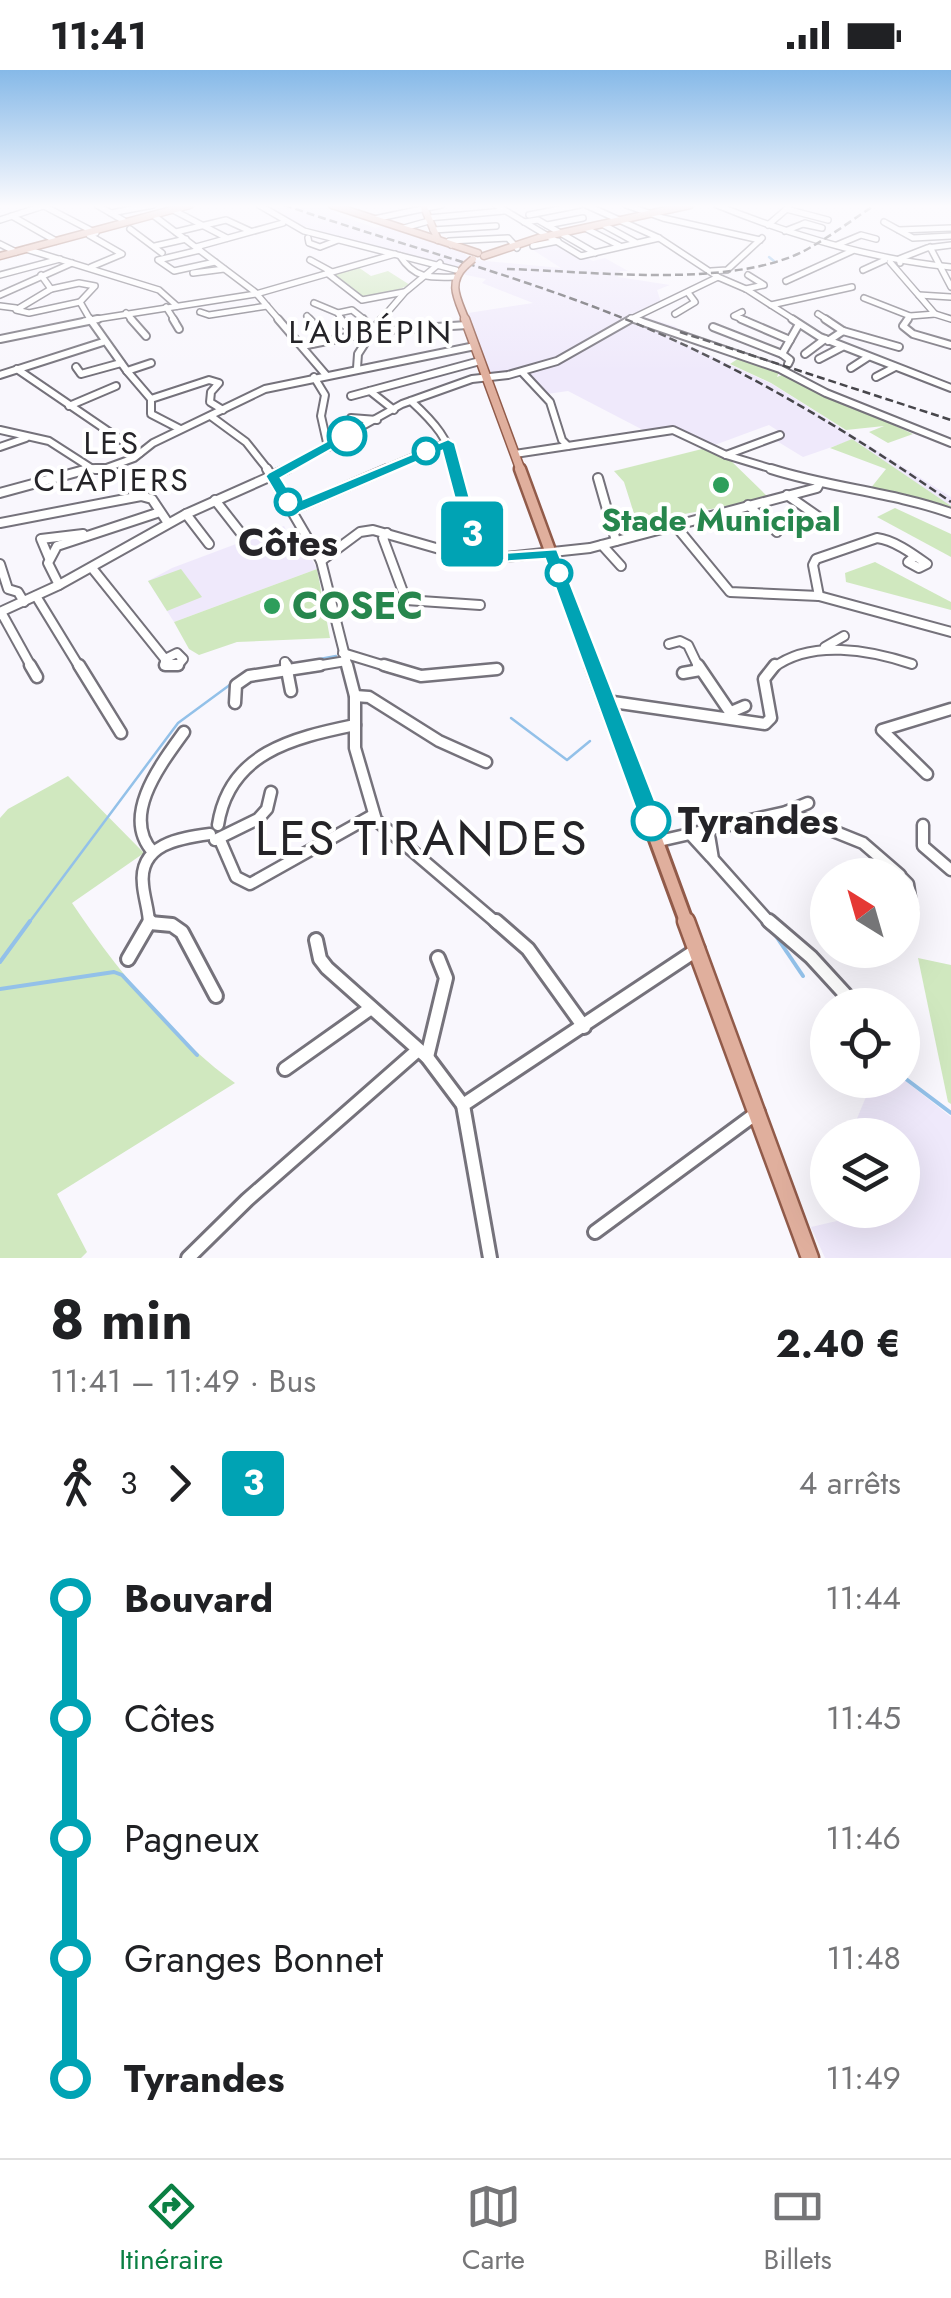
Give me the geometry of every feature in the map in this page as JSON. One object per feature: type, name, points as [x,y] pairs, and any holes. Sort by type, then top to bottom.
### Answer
[{"type":"main road","points":[[470,260],[453,274],[467,325],[810,1258]]},
{"type":"street","points":[[0,276],[56,260]]},
{"type":"street","points":[[67,260],[159,290],[178,306]]},
{"type":"street","points":[[97,260],[102,263]]},
{"type":"street","points":[[92,267],[108,260]]},
{"type":"street","points":[[159,260],[174,271],[215,262],[256,294],[326,375]]},
{"type":"street","points":[[311,260],[362,300],[406,292]]},
{"type":"street","points":[[0,339],[256,294],[377,260]]},
{"type":"street","points":[[401,260],[408,270],[426,276],[453,274]]},
{"type":"street","points":[[426,260],[440,263],[453,274]]},
{"type":"street","points":[[696,260],[826,340],[951,388]]},
{"type":"street","points":[[37,678],[0,612],[92,568],[186,514],[273,476],[411,401],[557,362],[631,318],[688,294],[738,260]]},
{"type":"street","points":[[786,281],[831,260]]},
{"type":"street","points":[[918,295],[951,292],[937,260]]},
{"type":"street","points":[[888,261],[936,314]]},
{"type":"street","points":[[862,270],[888,261],[951,267]]},
{"type":"street","points":[[0,295],[74,262]]},
{"type":"street","points":[[357,368],[358,354],[369,331],[440,263]]},
{"type":"street","points":[[192,273],[224,269]]},
{"type":"street","points":[[746,290],[764,284],[748,274]]},
{"type":"street","points":[[42,276],[51,290]]},
{"type":"street","points":[[0,306],[29,313],[80,302],[96,286],[85,283],[51,290],[16,308]]},
{"type":"street","points":[[285,286],[294,293]]},
{"type":"street","points":[[770,305],[852,287]]},
{"type":"street","points":[[675,314],[695,302],[688,294]]},
{"type":"street","points":[[864,298],[910,316]]},
{"type":"street","points":[[80,302],[103,342],[152,399],[152,414],[180,429]]},
{"type":"street","points":[[314,303],[338,313],[352,310],[366,321],[369,331]]},
{"type":"street","points":[[200,312],[209,315],[267,306]]},
{"type":"street","points":[[166,307],[179,329]]},
{"type":"street","points":[[742,312],[734,316],[790,340]]},
{"type":"street","points":[[338,313],[344,325],[369,331]]},
{"type":"street","points":[[126,314],[146,336]]},
{"type":"street","points":[[818,314],[843,331],[900,347]]},
{"type":"street","points":[[948,318],[936,314],[904,319],[906,330],[951,346]]},
{"type":"street","points":[[403,315],[406,329]]},
{"type":"street","points":[[307,316],[328,340]]},
{"type":"street","points":[[631,318],[784,367],[826,393],[951,444]]},
{"type":"street","points":[[758,327],[766,324]]},
{"type":"street","points":[[782,354],[799,324]]},
{"type":"street","points":[[302,346],[369,331],[467,325]]},
{"type":"street","points":[[713,327],[782,354],[790,360],[784,367]]},
{"type":"street","points":[[805,354],[843,331]]},
{"type":"street","points":[[0,375],[103,342]]},
{"type":"street","points":[[60,344],[65,352]]},
{"type":"street","points":[[0,492],[91,468],[106,469],[265,389],[475,346]]},
{"type":"street","points":[[819,359],[842,347]]},
{"type":"street","points":[[851,368],[868,356]]},
{"type":"street","points":[[351,396],[480,361]]},
{"type":"street","points":[[76,367],[85,374],[120,363]]},
{"type":"street","points":[[127,371],[151,363]]},
{"type":"street","points":[[876,376],[895,367]]},
{"type":"street","points":[[17,369],[140,453]]},
{"type":"street","points":[[522,372],[550,402],[562,440],[568,446]]},
{"type":"street","points":[[314,377],[325,395],[321,416],[328,447]]},
{"type":"street","points":[[152,399],[209,380],[219,383],[210,402],[223,410]]},
{"type":"street","points":[[69,406],[116,386]]},
{"type":"street","points":[[370,391],[394,410]]},
{"type":"street","points":[[411,401],[437,424],[448,443],[478,560]]},
{"type":"street","points":[[212,417],[243,440],[273,476],[321,561],[355,696],[355,748],[374,815],[387,833],[528,949],[584,1027]]},
{"type":"street","points":[[359,430],[348,427],[352,418],[378,420]]},
{"type":"street","points":[[0,430],[49,440],[91,468]]},
{"type":"street","points":[[515,454],[673,430],[726,455],[818,484],[908,498],[951,513]]},
{"type":"street","points":[[726,455],[780,435]]},
{"type":"street","points":[[0,446],[28,437]]},
{"type":"street","points":[[292,510],[448,443]]},
{"type":"street","points":[[598,478],[616,541]]},
{"type":"street","points":[[321,561],[360,532],[372,530],[478,560],[551,553],[602,545],[816,488],[818,484]]},
{"type":"street","points":[[0,523],[90,500],[113,502],[142,494],[150,497],[168,523]]},
{"type":"street","points":[[787,495],[823,520]]},
{"type":"street","points":[[215,500],[240,532]]},
{"type":"street","points":[[748,505],[777,532]]},
{"type":"street","points":[[49,558],[57,546],[160,512]]},
{"type":"street","points":[[186,514],[209,544]]},
{"type":"street","points":[[674,524],[730,592],[819,596],[951,632]]},
{"type":"street","points":[[58,585],[41,539],[104,531]]},
{"type":"street","points":[[387,534],[383,538],[406,600]]},
{"type":"street","points":[[819,596],[813,565],[816,559],[877,538],[915,556]]},
{"type":"street","points":[[602,545],[621,566]]},
{"type":"street","points":[[0,564],[8,589],[18,592],[24,602]]},
{"type":"street","points":[[92,568],[165,659]]},
{"type":"street","points":[[36,596],[121,733]]},
{"type":"street","points":[[366,610],[406,600],[480,605]]},
{"type":"street","points":[[606,701],[771,722],[764,679],[768,670],[819,651],[844,636]]},
{"type":"street","points":[[669,644],[680,641],[688,645],[700,670],[732,715]]},
{"type":"street","points":[[819,651],[870,651],[912,664]]},
{"type":"street","points":[[236,703],[236,685],[247,673],[344,657],[421,676],[498,670]]},
{"type":"street","points":[[286,666],[291,692]]},
{"type":"street","points":[[683,674],[700,670]]},
{"type":"street","points":[[355,696],[369,697],[439,741],[486,762]]},
{"type":"street","points":[[732,715],[745,706]]},
{"type":"street","points":[[927,774],[882,730],[946,710],[951,722]]},
{"type":"street","points":[[355,725],[305,734],[256,760],[230,787],[220,809],[219,832],[236,877],[250,884],[374,815]]},
{"type":"street","points":[[152,852],[143,844],[137,828],[151,784],[184,732]]},
{"type":"street","points":[[128,959],[150,923],[142,878],[152,852],[176,839],[249,826],[263,816],[271,792]]},
{"type":"street","points":[[659,842],[786,812],[808,802]]},
{"type":"street","points":[[786,812],[863,843],[880,858]]},
{"type":"street","points":[[923,825],[918,837],[920,846],[951,870]]},
{"type":"street","points":[[708,829],[713,860]]},
{"type":"street","points":[[690,834],[776,928],[839,988]]},
{"type":"street","points":[[150,923],[172,925],[182,932],[216,996]]},
{"type":"street","points":[[316,940],[326,968],[422,1053],[463,1105],[490,1258]]},
{"type":"street","points":[[463,1105],[698,949]]},
{"type":"street","points":[[194,1256],[246,1200],[422,1053],[446,978],[438,958]]},
{"type":"street","points":[[285,1069],[371,1008]]},
{"type":"street","points":[[595,1232],[758,1112]]},
{"type":"shaded area","points":[[423,260],[468,260],[456,268]]},
{"type":"shaded area","points":[[475,260],[561,268],[549,260],[609,260],[628,271],[620,271],[618,277],[670,285],[657,290],[661,302],[635,314],[677,327],[671,331],[630,319],[772,384],[951,497],[951,506],[852,440],[803,457],[775,440],[786,436],[769,425],[712,446],[674,427],[645,431],[568,391],[547,394],[528,374],[592,346],[628,323],[537,367],[491,375],[468,313],[533,303],[482,283],[486,279],[461,274]]},
{"type":"shaded area","points":[[284,526],[298,553],[310,556],[317,569],[174,622],[148,581],[172,568]]},
{"type":"shaded area","points":[[920,1092],[951,1117],[951,1258],[825,1258],[811,1228],[920,1228],[920,1118],[857,1118],[866,1098],[920,1098]]},
{"type":"green space","points":[[358,267],[371,276],[388,271],[410,285],[375,298],[362,296],[334,275]]},
{"type":"green space","points":[[742,356],[779,372],[777,377],[784,374],[913,434],[888,443],[869,432],[884,426],[846,430],[771,383],[730,364]]},
{"type":"green space","points":[[852,439],[951,509],[912,496],[870,489],[886,469],[830,448]]},
{"type":"green space","points":[[706,448],[727,457],[769,498],[637,523],[624,482],[614,471]]},
{"type":"green space","points":[[895,508],[951,534],[951,557],[877,517]]},
{"type":"green space","points":[[875,562],[951,602],[951,610],[846,582],[845,573]]},
{"type":"green space","points":[[181,569],[202,597],[167,611],[148,581]]},
{"type":"green space","name":"COSEC","points":[[317,569],[330,638],[237,642],[199,655],[189,649],[174,622]]},
{"type":"green space","points":[[68,776],[144,853],[72,903],[107,953],[166,1023],[235,1083],[57,1194],[87,1252],[81,1258],[0,1258],[0,818],[8,809]]},
{"type":"green space","points":[[920,958],[951,965],[951,1104]]},
{"type":"waterway","points":[[288,665],[336,656]]},
{"type":"waterway","points":[[28,924],[178,723],[246,673]]},
{"type":"waterway","points":[[511,718],[567,760],[590,741]]},
{"type":"waterway","points":[[0,962],[30,921]]},
{"type":"waterway","points":[[776,936],[803,976]]},
{"type":"waterway","points":[[0,989],[114,972],[122,975],[197,1055]]},
{"type":"waterway","points":[[920,1090],[951,1113]]},
{"type":"railway","points":[[456,260],[625,319],[710,357],[873,450],[951,502]]},
{"type":"railway","points":[[507,269],[699,274],[780,260]]},
{"type":"railway","points":[[680,332],[951,420]]},
{"type":"bus line","name":"3","points":[[347,436],[273,476],[292,510],[448,443],[478,560],[551,553],[651,821]]},
{"type":"place","name":"Stade Municipal","points":[[721,485]]},
{"type":"place","name":"Côtes","points":[[288,502]]},
{"type":"place","name":"COSEC","points":[[272,606]]},
{"type":"place","name":"Tyrandes","points":[[651,821]]},
{"type":"district","name":"L'AUBÉPIN","points":[[371,332]]},
{"type":"district","name":"LES CLAPIERS","points":[[112,462]]},
{"type":"district","name":"LES TIRANDES","points":[[422,838]]}]
